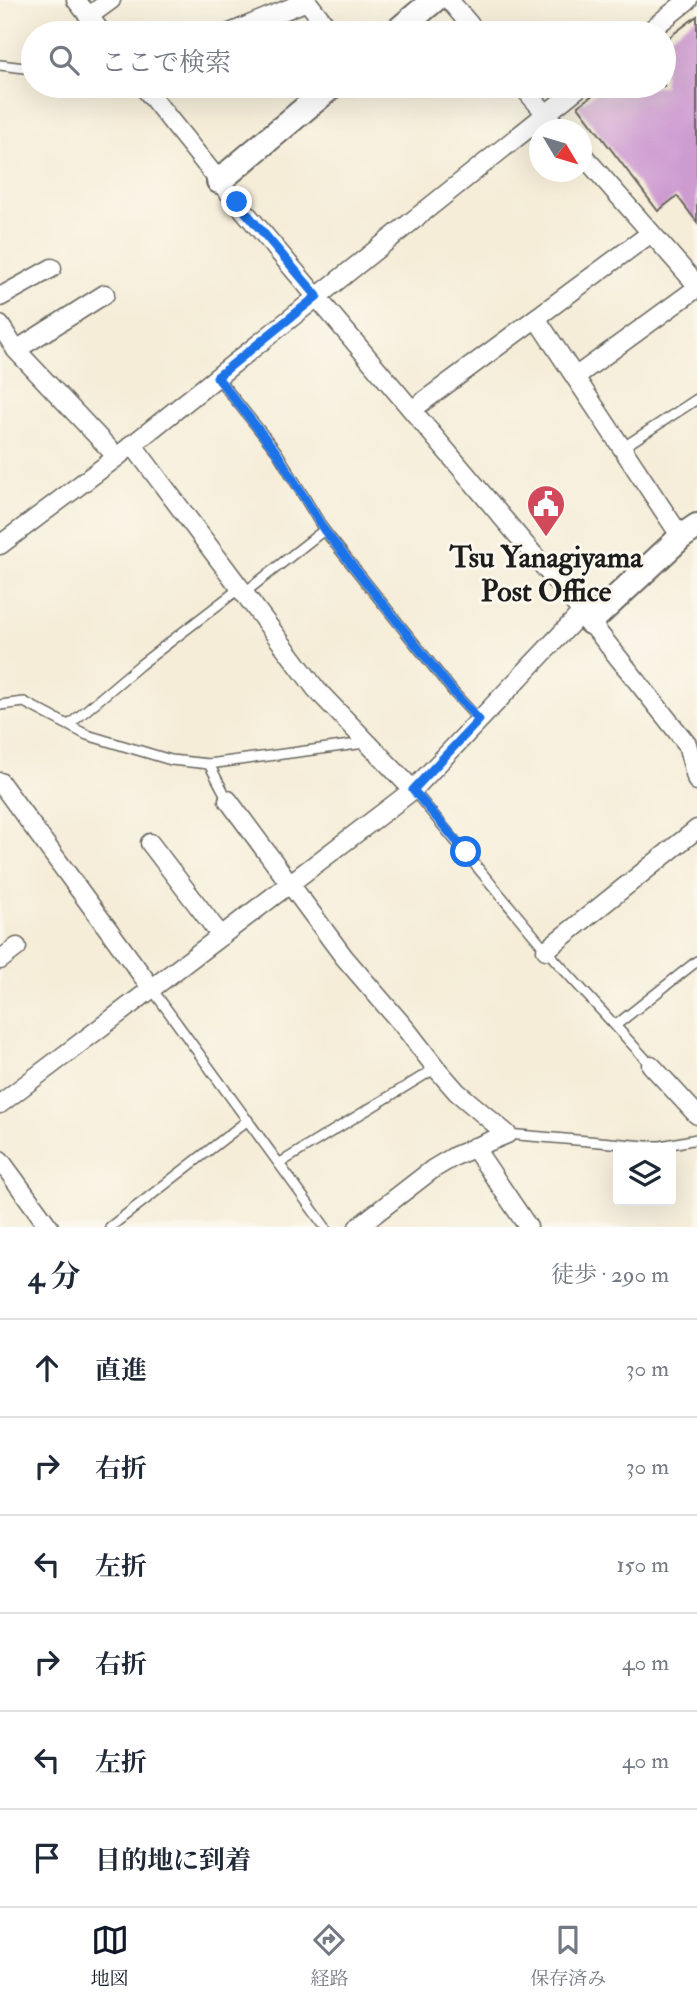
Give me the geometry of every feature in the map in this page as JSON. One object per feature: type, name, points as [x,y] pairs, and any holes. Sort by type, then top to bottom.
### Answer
[{"type":"street","points":[[76,0],[93,21]]},
{"type":"street","points":[[89,16],[111,0]]},
{"type":"street","points":[[258,21],[307,0],[323,21]]},
{"type":"street","points":[[409,21],[435,0]]},
{"type":"street","points":[[449,0],[467,21]]},
{"type":"street","points":[[662,21],[688,0]]},
{"type":"street","points":[[153,98],[219,181],[692,740],[697,781]]},
{"type":"street","points":[[219,181],[318,98]]},
{"type":"street","points":[[532,98],[550,119]]},
{"type":"street","points":[[0,545],[117,457],[566,98]]},
{"type":"street","points":[[575,377],[697,287],[592,165]]},
{"type":"street","points":[[414,409],[651,233]]},
{"type":"street","points":[[0,297],[52,268]]},
{"type":"street","points":[[16,350],[105,294]]},
{"type":"street","points":[[0,1104],[413,790],[479,720],[586,617],[689,531],[622,448],[536,318]]},
{"type":"street","points":[[0,325],[16,350],[117,457]]},
{"type":"street","points":[[132,444],[316,689],[413,790]]},
{"type":"street","points":[[0,782],[152,989]]},
{"type":"street","points":[[228,800],[344,957],[407,1029],[436,1068],[457,1092],[507,1134],[474,1147],[433,1169],[358,1227]]},
{"type":"street","points":[[546,950],[697,829]]},
{"type":"street","points":[[150,843],[221,936]]},
{"type":"street","points":[[0,960],[17,947]]},
{"type":"street","points":[[651,1065],[697,1115]]},
{"type":"street","points":[[474,1147],[526,1226]]},
{"type":"street","points":[[0,1160],[49,1227]]},
{"type":"lane","points":[[0,65],[21,68]]},
{"type":"lane","points":[[217,377],[277,453],[324,530],[455,694],[479,720]]},
{"type":"lane","points":[[622,448],[697,399]]},
{"type":"lane","points":[[70,724],[140,665],[324,530]]},
{"type":"lane","points":[[0,705],[24,702],[87,735],[171,760],[209,764],[367,742]]},
{"type":"lane","points":[[209,764],[228,800]]},
{"type":"lane","points":[[413,790],[546,950],[651,1065]]},
{"type":"lane","points":[[616,1026],[697,961]]},
{"type":"lane","points":[[152,989],[325,1227]]},
{"type":"lane","points":[[280,1163],[436,1068]]},
{"type":"lane","points":[[110,1227],[248,1120]]},
{"type":"lane","points":[[507,1134],[653,1146],[697,1139]]},
{"type":"building","points":[[697,16],[697,222],[677,196],[658,211],[592,124],[592,119],[588,119],[578,106],[589,98],[676,98],[676,32]]},
{"type":"place","name":"Tsu Yanagiyama Post Office","points":[[546,538]]},
{"type":"route","points":[[237,202],[317,296],[217,377],[277,453],[324,530],[455,694],[479,720],[413,790],[466,852]]}]
